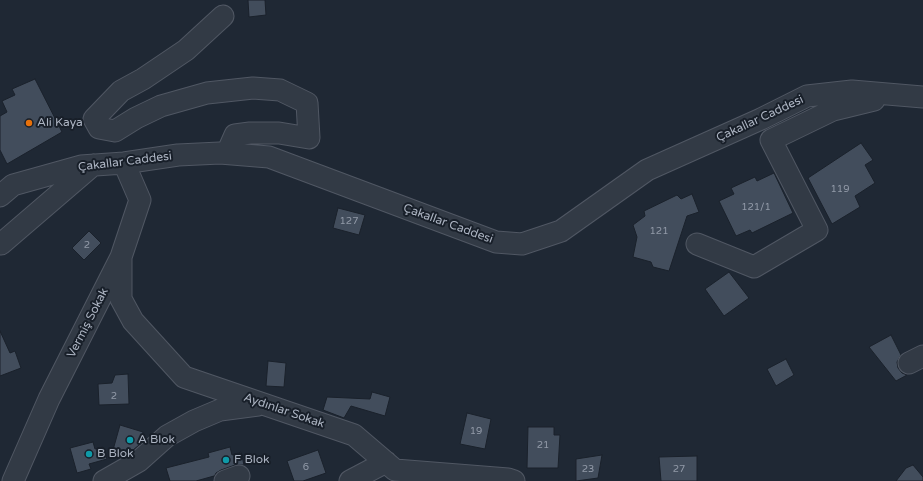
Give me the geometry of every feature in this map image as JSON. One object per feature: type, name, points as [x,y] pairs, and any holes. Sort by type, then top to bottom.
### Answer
[{"type":"street","points":[[223,16],[186,50],[143,79],[121,91],[94,119],[99,128],[115,131],[136,118],[161,106],[207,93],[239,89],[253,88],[280,90],[307,103],[309,138],[279,133],[235,134],[227,153]]},
{"type":"street","name":"Çakallar Caddesi","points":[[0,196],[13,185],[81,166],[124,163],[178,155],[220,152],[269,157],[496,242],[522,244],[561,232],[647,170],[807,96],[852,91],[923,97]]},
{"type":"street","points":[[697,244],[754,267],[817,230],[771,140],[833,110],[896,95]]},
{"type":"street","name":"Vermiş Sokak","points":[[12,481],[49,399],[121,257],[140,200],[124,163]]},
{"type":"street","points":[[1,244],[93,165]]},
{"type":"street","name":"Aydınlar Sokak","points":[[121,257],[122,299],[127,310],[133,321],[184,377],[354,435],[389,471]]},
{"type":"street","points":[[104,481],[139,461],[166,436],[194,421],[220,410],[265,404]]},
{"type":"street","points":[[350,481],[389,471],[508,479],[514,481]]},
{"type":"building","points":[[248,0],[265,0],[266,15],[249,17]]},
{"type":"building","name":"Ali Kaya","points":[[35,79],[62,132],[7,164],[0,150],[0,116],[7,112],[2,101],[15,95],[12,89]]},
{"type":"building","points":[[861,143],[873,160],[865,165],[875,183],[855,196],[860,207],[832,224],[808,178]]},
{"type":"building","points":[[774,173],[793,213],[752,233],[750,230],[736,236],[719,201],[734,194],[731,188],[755,177],[757,181]]},
{"type":"building","points":[[692,194],[699,212],[687,216],[669,271],[653,267],[651,262],[633,257],[637,237],[633,225],[645,216],[644,211],[677,195],[681,199]]},
{"type":"building","points":[[338,208],[365,215],[359,235],[333,228]]},
{"type":"building","points":[[89,231],[101,243],[84,260],[72,248]]},
{"type":"building","points":[[729,272],[749,298],[724,316],[705,289]]},
{"type":"building","points":[[0,331],[10,353],[15,351],[21,368],[0,376]]},
{"type":"building","points":[[891,335],[901,355],[897,362],[898,368],[902,373],[907,375],[896,381],[869,347]]},
{"type":"building","points":[[786,359],[794,375],[776,386],[767,369]]},
{"type":"building","points":[[268,361],[286,363],[284,387],[266,386]]},
{"type":"building","points":[[128,374],[129,404],[99,405],[98,384],[112,383],[115,375]]},
{"type":"building","points":[[372,392],[390,397],[385,416],[351,406],[344,418],[323,410],[327,397],[370,399]]},
{"type":"building","points":[[467,413],[491,419],[485,449],[460,444]]},
{"type":"building","name":"A Blok","points":[[120,425],[143,432],[141,439],[145,440],[133,450],[128,449],[127,454],[113,450]]},
{"type":"building","points":[[528,427],[554,427],[554,435],[560,435],[558,468],[527,468]]},
{"type":"building","name":"B Blok","points":[[93,442],[95,449],[103,447],[107,459],[89,464],[91,469],[77,473],[70,448]]},
{"type":"building","points":[[230,447],[232,455],[241,452],[244,465],[235,465],[221,470],[216,473],[214,477],[196,481],[170,481],[166,468],[209,457],[208,453]]},
{"type":"building","points":[[318,450],[326,473],[303,481],[294,481],[287,461]]},
{"type":"building","points":[[602,455],[598,478],[576,481],[576,459]]},
{"type":"building","points":[[697,456],[697,481],[661,481],[659,457]]},
{"type":"building","points":[[913,465],[923,477],[923,481],[896,481],[906,468]]},
{"type":"place","name":"Ali Kaya","points":[[29,123]]},
{"type":"place","name":"A Blok","points":[[130,440]]},
{"type":"place","name":"B Blok","points":[[89,454]]},
{"type":"place","name":"F Blok","points":[[226,460]]}]
